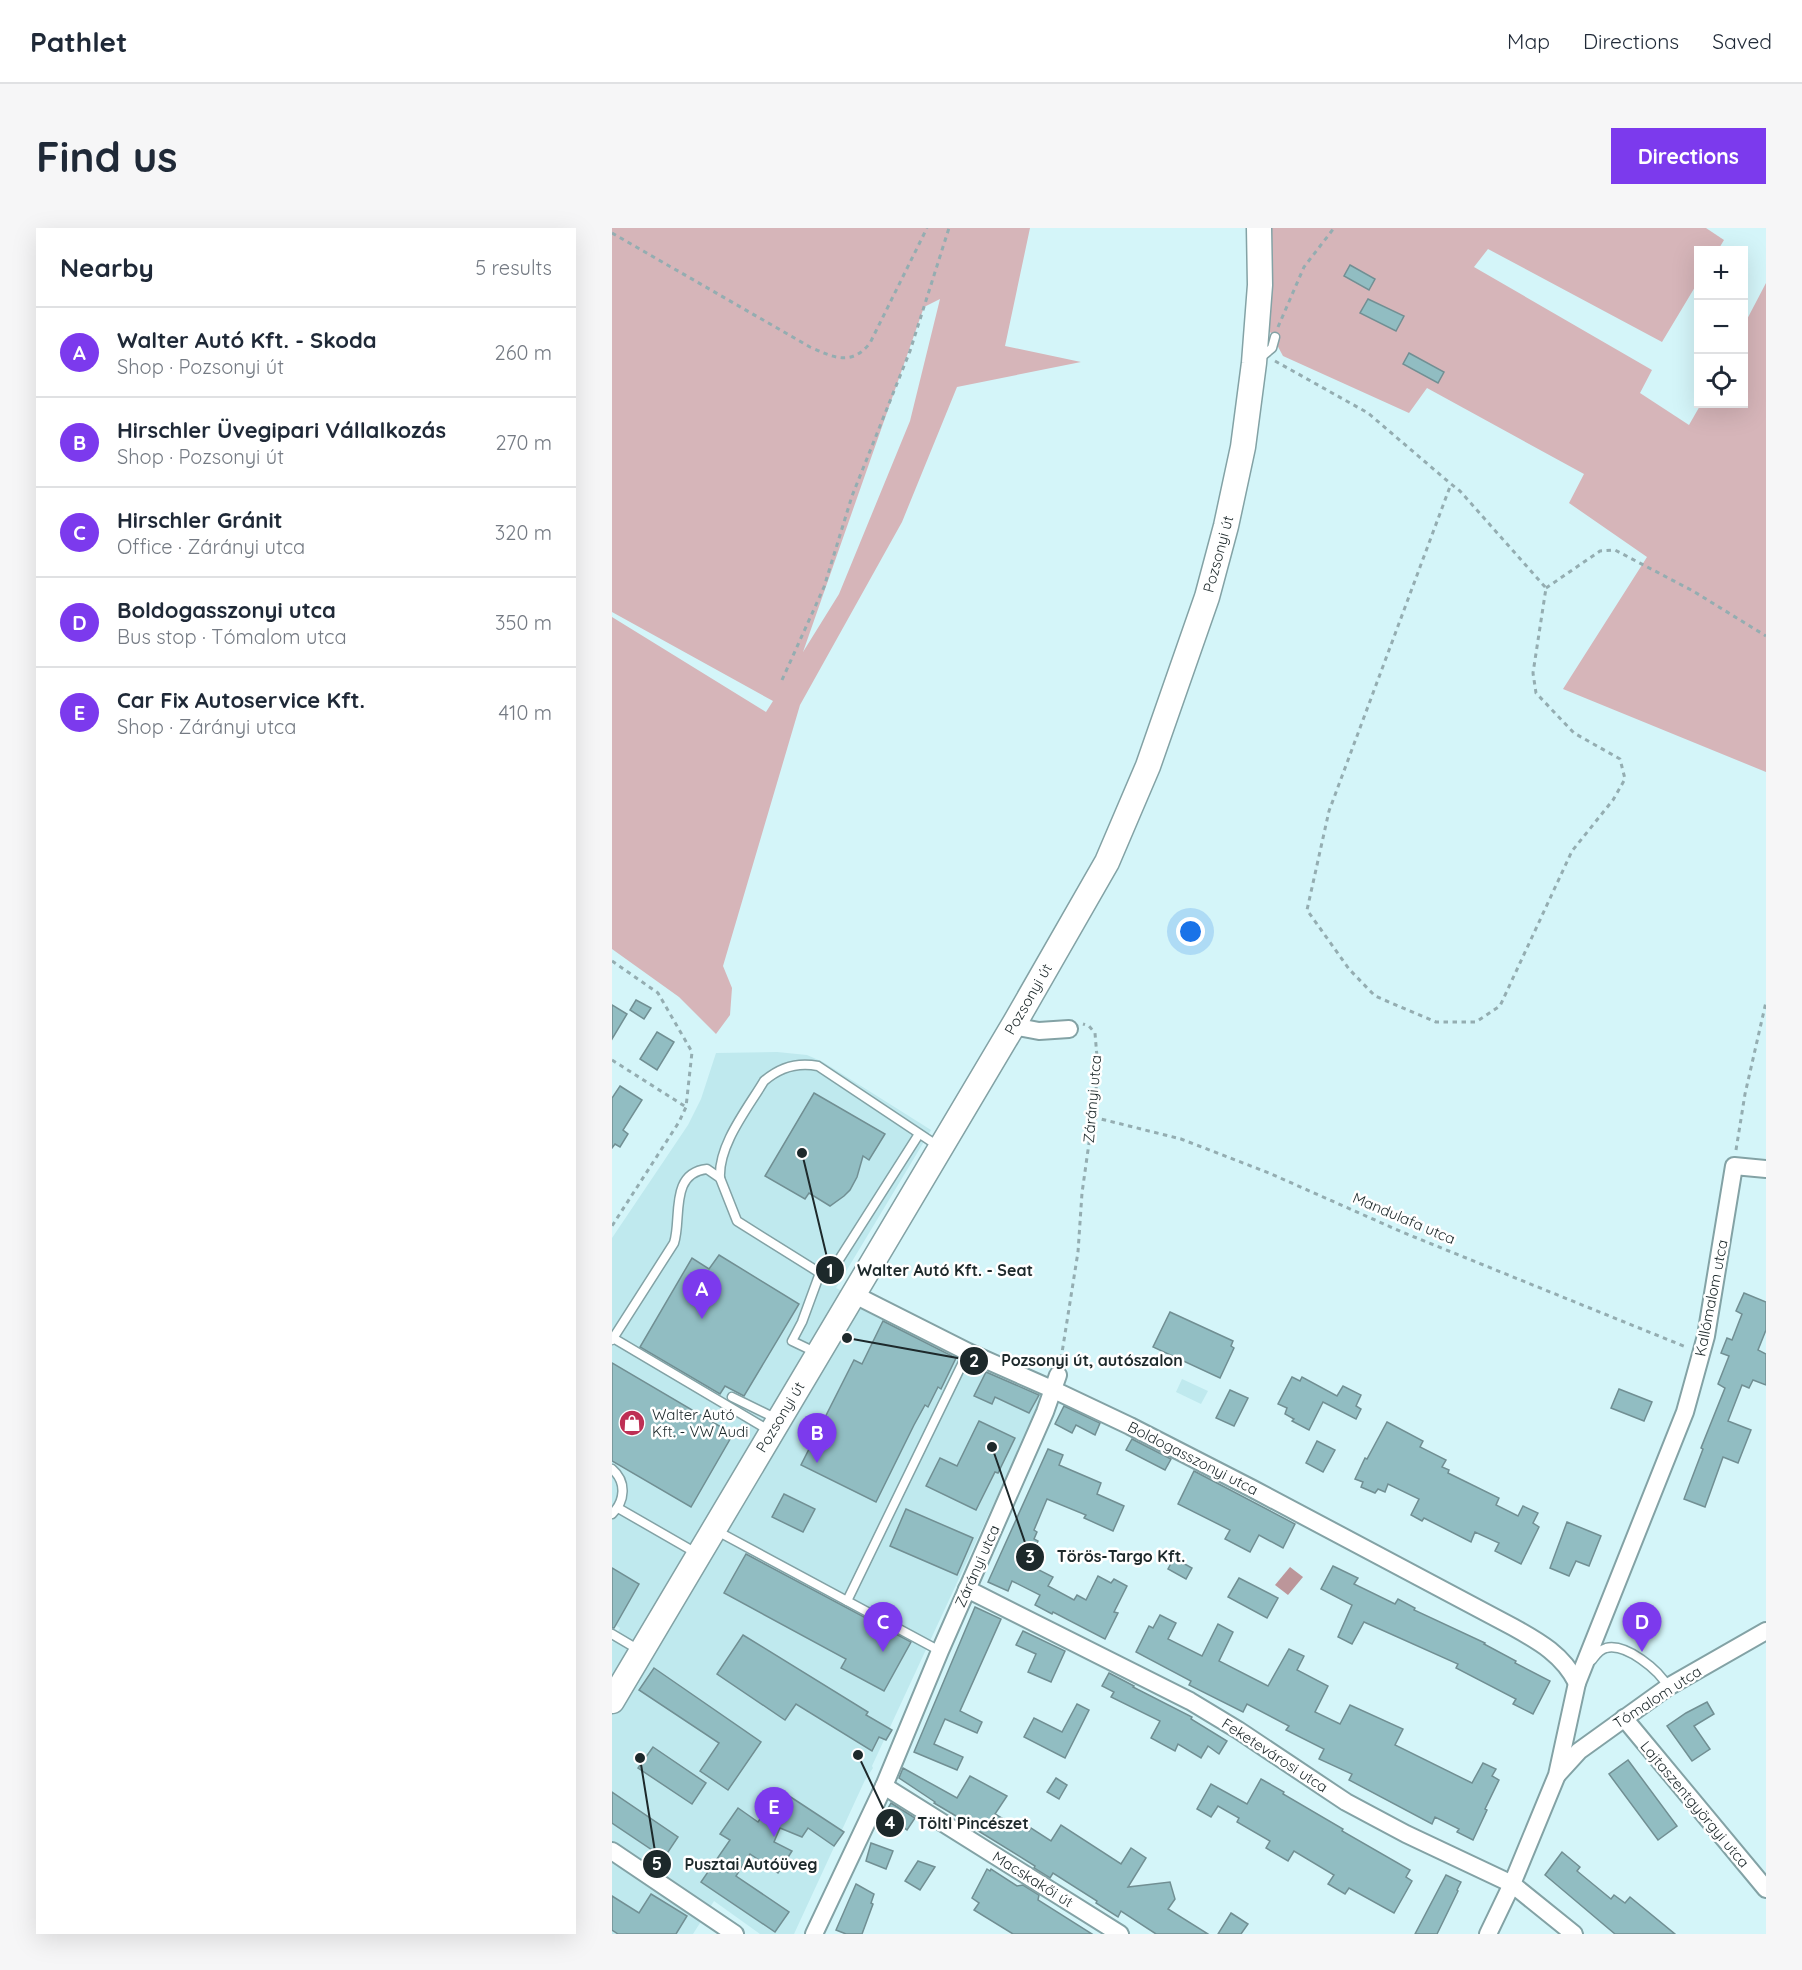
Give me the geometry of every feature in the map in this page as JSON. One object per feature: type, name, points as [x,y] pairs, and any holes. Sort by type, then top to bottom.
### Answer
[{"type":"main road","name":"Pozsonyi út","points":[[612,1701],[1013,1026],[1107,862],[1148,766],[1207,597],[1226,526],[1243,447],[1258,359],[1259,228]]},
{"type":"street","points":[[1013,1026],[1039,1031],[1069,1029]]},
{"type":"street","points":[[1734,1166],[1766,1169]]},
{"type":"street","name":"Kallómalom utca","points":[[1577,1683],[1685,1412],[1706,1336],[1734,1166]]},
{"type":"street","name":"Boldogasszonyi utca","points":[[853,1294],[969,1352],[1056,1382],[1544,1644],[1570,1669],[1577,1683]]},
{"type":"street","name":"Zárányi utca","points":[[814,1934],[884,1785],[1056,1382]]},
{"type":"street","name":"Feketevárosi utca","points":[[967,1589],[1190,1701],[1346,1802],[1406,1834],[1512,1884],[1574,1934]]},
{"type":"street","name":"Tómalom utca","points":[[1557,1775],[1579,1751],[1668,1686],[1766,1631]]},
{"type":"street","name":"Tómalom utca","points":[[1488,1934],[1512,1884],[1557,1775],[1577,1683]]},
{"type":"street","name":"Lajtaszentgyörgyi utca","points":[[1624,1718],[1766,1889]]},
{"type":"street","name":"Macskakői út","points":[[884,1785],[1120,1934]]},
{"type":"street","points":[[612,1851],[735,1934]]},
{"type":"lane","points":[[1258,359],[1272,348],[1275,337]]},
{"type":"lane","points":[[820,1273],[737,1221],[720,1178],[719,1168],[724,1148],[764,1081],[771,1074],[790,1065],[818,1066],[940,1148]]},
{"type":"lane","points":[[818,1354],[792,1341],[802,1322],[820,1273],[835,1266],[919,1134]]},
{"type":"lane","points":[[720,1178],[711,1171],[701,1170],[695,1172],[685,1183],[678,1199],[674,1243],[613,1339],[775,1426]]},
{"type":"lane","points":[[847,1601],[969,1352]]},
{"type":"lane","points":[[732,1397],[775,1426]]},
{"type":"lane","points":[[612,1469],[621,1480],[623,1490],[622,1499],[615,1511],[699,1554]]},
{"type":"lane","points":[[714,1529],[940,1651]]},
{"type":"lane","points":[[612,1635],[642,1651]]},
{"type":"lane","points":[[1577,1683],[1593,1659],[1600,1651],[1608,1647],[1622,1650],[1646,1662],[1668,1686]]},
{"type":"path","points":[[612,233],[810,348],[846,358],[858,356],[870,343],[927,228]]},
{"type":"path","points":[[782,680],[824,587],[852,496],[910,351],[949,228]]},
{"type":"path","points":[[1275,337],[1283,311],[1304,267],[1334,228]]},
{"type":"path","points":[[1258,359],[1290,367],[1368,413],[1460,491],[1546,588]]},
{"type":"path","points":[[1451,484],[1329,811],[1307,910],[1349,969],[1375,996],[1436,1022],[1476,1022],[1500,1006],[1572,851],[1613,800],[1625,779],[1620,759],[1574,733],[1536,693],[1533,673],[1546,588],[1600,551],[1615,550],[1693,591],[1766,636]]},
{"type":"path","points":[[612,961],[658,993],[692,1052],[686,1107],[679,1122],[612,1226]]},
{"type":"path","points":[[1734,1166],[1745,1094],[1766,1002]]},
{"type":"path","name":"Zárányi utca","points":[[1056,1382],[1076,1264],[1093,1117],[1097,1057],[1095,1033],[1089,1026],[1083,1024],[1069,1029]]},
{"type":"path","points":[[612,1060],[686,1107]]},
{"type":"path","name":"Mandulafa utca","points":[[1093,1117],[1181,1139],[1269,1173],[1402,1232],[1702,1353]]},
{"type":"shaded area","points":[[612,228],[1030,228],[1005,346],[1081,362],[957,387],[902,522],[800,705],[723,966],[732,988],[730,1015],[716,1034],[679,997],[612,949],[612,617],[766,712],[773,701],[612,612]],"holes":[[[940,299],[910,421],[839,594],[803,652],[924,307]]]},
{"type":"shaded area","points":[[1268,228],[1706,228],[1724,240],[1720,246],[1694,246],[1694,289],[1662,342],[1488,249],[1474,267],[1652,370],[1640,393],[1689,425],[1699,408],[1748,408],[1748,317],[1766,283],[1766,772],[1563,689],[1647,557],[1569,503],[1584,474],[1427,388],[1409,413],[1283,356],[1268,328]]},
{"type":"shaded area","points":[[777,1052],[807,1055],[823,1062],[931,1130],[836,1288],[1045,1393],[794,1934],[760,1934],[714,1901],[693,1934],[612,1934],[612,1643],[620,1628],[612,1623],[612,1238],[688,1125],[701,1099],[716,1053]]},
{"type":"shaded area","points":[[1182,1379],[1208,1391],[1201,1404],[1176,1392]]},
{"type":"shaded area","points":[[1290,1567],[1303,1577],[1288,1595],[1275,1585]]},
{"type":"building","points":[[1350,265],[1375,279],[1369,290],[1344,276]]},
{"type":"building","points":[[1368,299],[1404,316],[1396,331],[1360,313]]},
{"type":"building","points":[[1409,353],[1444,372],[1438,383],[1403,364]]},
{"type":"building","points":[[636,1000],[651,1008],[644,1019],[630,1010]]},
{"type":"building","points":[[612,1005],[627,1014],[612,1039]]},
{"type":"building","points":[[657,1032],[674,1042],[657,1070],[640,1059]]},
{"type":"building","points":[[620,1086],[642,1100],[623,1130],[628,1134],[620,1147],[615,1144],[612,1148],[612,1098]]},
{"type":"building","points":[[814,1093],[885,1134],[869,1160],[863,1156],[857,1177],[850,1190],[830,1206],[809,1193],[805,1199],[765,1176]]},
{"type":"building","points":[[719,1255],[799,1304],[744,1396],[725,1386],[720,1394],[640,1347],[692,1258],[709,1269]]},
{"type":"building","points":[[1744,1293],[1766,1302],[1766,1330],[1758,1350],[1766,1354],[1766,1385],[1753,1380],[1749,1388],[1742,1385],[1728,1421],[1751,1430],[1738,1463],[1723,1457],[1705,1507],[1684,1499],[1725,1388],[1718,1384],[1729,1356],[1721,1353],[1727,1338],[1732,1340],[1742,1314],[1736,1311]]},
{"type":"building","points":[[1170,1312],[1233,1341],[1231,1346],[1234,1348],[1220,1378],[1153,1347]]},
{"type":"building","points":[[883,1321],[956,1358],[941,1389],[938,1387],[928,1407],[925,1405],[876,1502],[801,1465],[854,1360],[862,1364]]},
{"type":"building","points":[[612,1363],[733,1434],[691,1507],[612,1461]]},
{"type":"building","points":[[986,1372],[1039,1395],[1029,1413],[995,1397],[992,1404],[974,1396]]},
{"type":"building","points":[[1292,1377],[1300,1381],[1302,1377],[1337,1396],[1343,1386],[1361,1395],[1356,1406],[1361,1409],[1356,1419],[1323,1402],[1309,1430],[1292,1421],[1294,1419],[1285,1414],[1287,1408],[1278,1404]]},
{"type":"building","points":[[1619,1389],[1652,1402],[1644,1421],[1611,1408]]},
{"type":"building","points":[[1230,1390],[1248,1398],[1234,1426],[1216,1418]]},
{"type":"building","points":[[1064,1406],[1100,1423],[1095,1435],[1076,1425],[1072,1433],[1055,1424]]},
{"type":"building","points":[[979,1421],[1015,1438],[976,1510],[926,1486],[940,1458],[957,1466]]},
{"type":"building","points":[[1387,1422],[1423,1441],[1420,1447],[1446,1460],[1442,1467],[1449,1470],[1448,1473],[1499,1498],[1496,1505],[1518,1516],[1523,1506],[1538,1513],[1533,1523],[1539,1527],[1521,1564],[1495,1551],[1499,1543],[1475,1532],[1471,1542],[1424,1518],[1422,1521],[1411,1515],[1419,1499],[1388,1484],[1385,1492],[1378,1489],[1375,1493],[1361,1487],[1363,1482],[1355,1479]]},
{"type":"building","points":[[1132,1439],[1171,1459],[1165,1470],[1126,1450]]},
{"type":"building","points":[[1317,1441],[1335,1450],[1323,1472],[1306,1463]]},
{"type":"building","points":[[1048,1449],[1063,1455],[1059,1465],[1101,1483],[1097,1494],[1124,1506],[1113,1531],[1084,1518],[1086,1515],[1047,1499],[1034,1530],[1037,1532],[1034,1539],[1038,1541],[1027,1564],[1053,1577],[1048,1586],[1074,1600],[1077,1595],[1086,1600],[1098,1576],[1111,1583],[1114,1579],[1127,1586],[1114,1612],[1118,1613],[1105,1639],[1035,1605],[1040,1595],[1012,1581],[1008,1591],[988,1582]]},
{"type":"building","points":[[1194,1471],[1295,1524],[1283,1548],[1259,1535],[1250,1552],[1225,1539],[1230,1530],[1178,1504]]},
{"type":"building","points":[[784,1494],[815,1509],[803,1532],[772,1517]]},
{"type":"building","points":[[906,1509],[973,1538],[957,1575],[890,1546]]},
{"type":"building","points":[[1567,1522],[1601,1536],[1589,1566],[1576,1561],[1569,1576],[1550,1568]]},
{"type":"building","points":[[746,1554],[911,1642],[884,1691],[841,1668],[846,1659],[724,1593]]},
{"type":"building","points":[[1174,1558],[1192,1568],[1186,1579],[1168,1569]]},
{"type":"building","points":[[1333,1566],[1358,1578],[1354,1584],[1395,1604],[1398,1599],[1415,1608],[1414,1610],[1485,1643],[1516,1661],[1515,1663],[1550,1681],[1533,1714],[1513,1704],[1516,1699],[1456,1668],[1458,1664],[1364,1622],[1352,1644],[1338,1637],[1352,1605],[1321,1589]]},
{"type":"building","points":[[612,1568],[639,1584],[614,1628],[612,1628]]},
{"type":"building","points":[[1239,1578],[1278,1598],[1267,1618],[1228,1597]]},
{"type":"building","points":[[975,1607],[1001,1619],[960,1711],[982,1722],[977,1733],[945,1719],[934,1744],[963,1757],[957,1770],[914,1752]]},
{"type":"building","points":[[1160,1615],[1176,1623],[1168,1639],[1202,1656],[1218,1624],[1233,1632],[1219,1661],[1268,1686],[1289,1649],[1304,1656],[1297,1670],[1328,1686],[1315,1712],[1340,1724],[1350,1705],[1403,1729],[1395,1745],[1472,1783],[1483,1763],[1496,1769],[1492,1776],[1499,1780],[1473,1840],[1457,1832],[1459,1829],[1435,1817],[1432,1824],[1349,1780],[1352,1774],[1319,1759],[1324,1749],[1286,1730],[1289,1726],[1247,1704],[1243,1712],[1189,1685],[1191,1681],[1136,1652],[1149,1626],[1153,1628]]},
{"type":"building","points":[[1023,1631],[1065,1651],[1051,1682],[1028,1672],[1036,1654],[1016,1645]]},
{"type":"building","points":[[743,1635],[868,1712],[866,1715],[892,1730],[886,1740],[879,1737],[872,1751],[796,1704],[785,1720],[717,1674]]},
{"type":"building","points":[[654,1668],[761,1742],[728,1790],[700,1771],[719,1743],[639,1690]]},
{"type":"building","points":[[1109,1673],[1192,1717],[1191,1719],[1227,1741],[1219,1754],[1208,1746],[1201,1758],[1178,1744],[1175,1751],[1151,1738],[1160,1721],[1111,1697],[1114,1692],[1102,1686]]},
{"type":"building","points":[[1707,1702],[1714,1714],[1694,1726],[1710,1749],[1692,1761],[1667,1726]]},
{"type":"building","points":[[1077,1704],[1089,1710],[1065,1758],[1024,1737],[1034,1718],[1062,1732]]},
{"type":"building","points":[[653,1747],[706,1783],[692,1804],[638,1768]]},
{"type":"building","points":[[1628,1760],[1677,1826],[1658,1840],[1609,1774]]},
{"type":"building","points":[[903,1768],[957,1798],[970,1776],[1007,1796],[995,1814],[1018,1828],[1020,1825],[1029,1831],[1031,1828],[1051,1841],[1061,1825],[1121,1864],[1131,1848],[1146,1858],[1128,1887],[1170,1882],[1175,1899],[1168,1909],[1208,1934],[1156,1934],[1121,1911],[1118,1917],[1053,1873],[1050,1878],[1034,1868],[1035,1866],[934,1803],[899,1778]]},
{"type":"building","points":[[1056,1778],[1067,1785],[1059,1799],[1047,1792]]},
{"type":"building","points":[[1261,1779],[1343,1829],[1342,1831],[1410,1870],[1406,1877],[1412,1881],[1394,1913],[1349,1888],[1345,1894],[1328,1884],[1334,1875],[1294,1851],[1288,1861],[1266,1848],[1270,1841],[1237,1822],[1239,1818],[1218,1806],[1211,1817],[1197,1809],[1211,1784],[1247,1804]]},
{"type":"building","points":[[780,1790],[844,1832],[834,1846],[808,1828],[802,1837],[780,1828],[774,1842],[792,1851],[778,1873],[750,1854],[736,1876],[789,1912],[775,1932],[701,1882],[730,1840],[720,1834],[738,1808],[758,1822]]},
{"type":"building","points":[[612,1792],[678,1837],[664,1858],[612,1823]]},
{"type":"building","points":[[891,1803],[915,1818],[907,1830],[884,1815]]},
{"type":"building","points":[[871,1843],[893,1851],[886,1869],[866,1861]]},
{"type":"building","points":[[1562,1852],[1580,1867],[1577,1871],[1611,1899],[1614,1895],[1625,1903],[1630,1897],[1675,1934],[1615,1934],[1545,1875]]},
{"type":"building","points":[[918,1861],[935,1867],[920,1890],[905,1881]]},
{"type":"building","points":[[987,1869],[990,1871],[991,1869],[1017,1886],[1023,1885],[1039,1895],[1038,1900],[1092,1934],[1013,1934],[974,1910],[979,1903],[972,1898]]},
{"type":"building","points":[[1446,1875],[1461,1882],[1437,1934],[1415,1934]]},
{"type":"building","points":[[856,1884],[874,1894],[871,1903],[873,1904],[862,1934],[846,1934],[836,1930]]},
{"type":"building","points":[[651,1894],[687,1916],[676,1934],[618,1934],[612,1930],[612,1896],[639,1913]]},
{"type":"building","points":[[1231,1913],[1248,1924],[1241,1934],[1218,1934]]},
{"type":"place","name":"Walter Autó Kft. - Seat","points":[[802,1153]]},
{"type":"place","name":"Walter Autó Kft. - Skoda","points":[[702,1319]]},
{"type":"place","name":"Pozsonyi út, autószalon","points":[[847,1338]]},
{"type":"place","name":"Walter Autó Kft. - VW Audi","points":[[632,1423]]},
{"type":"place","name":"Törös-Targo Kft.","points":[[992,1447]]},
{"type":"place","name":"Hirschler Üvegipari Vállalkozás","points":[[817,1463]]},
{"type":"place","name":"Hirschler Gránit","points":[[883,1652]]},
{"type":"place","name":"Boldogasszonyi utca","points":[[1642,1652]]},
{"type":"place","name":"Töltl Pincészet","points":[[858,1755]]},
{"type":"place","name":"Pusztai Autóüveg","points":[[640,1758]]},
{"type":"place","name":"Car Fix Autoservice Kft.","points":[[774,1837]]}]
